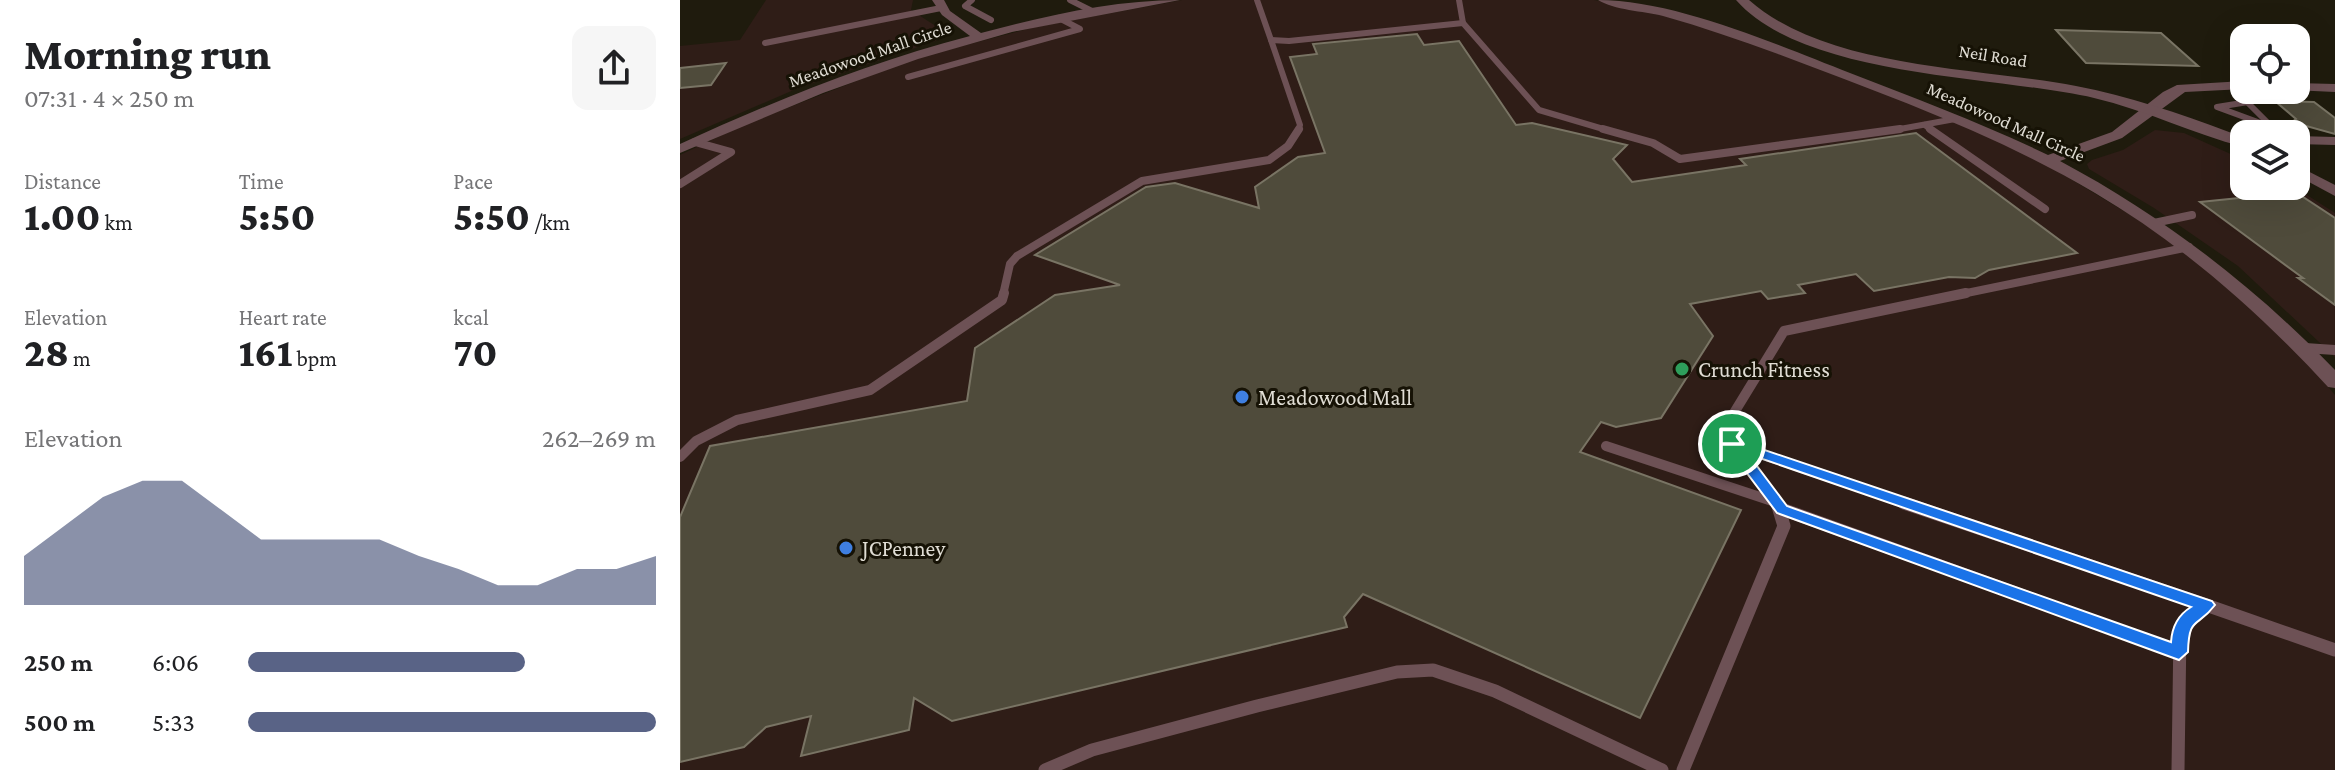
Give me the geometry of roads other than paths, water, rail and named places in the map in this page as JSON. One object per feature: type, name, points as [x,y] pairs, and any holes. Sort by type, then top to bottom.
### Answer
[{"type":"street","name":"Meadowood Mall Circle","points":[[680,149],[852,78],[981,38],[1059,18],[1174,0]]},
{"type":"street","name":"Meadowood Mall Circle","points":[[1604,0],[1669,13],[1731,31],[1955,119],[2048,160],[2189,247],[2258,302],[2335,382]]},
{"type":"street","name":"Neil Road","points":[[1742,0],[1755,14],[1778,28],[1842,51],[2058,87],[2153,110],[2230,138]]},
{"type":"street","points":[[940,4],[981,38]]},
{"type":"street","points":[[2048,160],[2117,135],[2153,110],[2168,95],[2182,88],[2230,85]]},
{"type":"street","points":[[2310,87],[2335,88]]},
{"type":"street","points":[[2310,177],[2335,191]]},
{"type":"lane","points":[[972,0],[965,6],[991,20]]},
{"type":"lane","points":[[1070,0],[1094,12]]},
{"type":"lane","points":[[680,457],[697,437],[723,423],[870,390],[1002,300],[1010,264],[1024,250],[1132,186],[1155,178],[1269,160],[1284,151],[1297,135],[1300,125],[1257,0]]},
{"type":"lane","points":[[1459,0],[1463,23],[1539,110],[1653,143],[1680,159],[1802,145],[1955,119]]},
{"type":"lane","points":[[765,43],[940,4]]},
{"type":"lane","points":[[908,77],[1080,29],[1059,18]]},
{"type":"lane","points":[[1271,40],[1289,41],[1463,23]]},
{"type":"lane","points":[[2236,104],[2217,107],[2250,120]]},
{"type":"lane","points":[[2250,104],[2266,120]]},
{"type":"lane","points":[[1925,125],[2045,209]]},
{"type":"lane","points":[[2310,140],[2335,141]]},
{"type":"lane","points":[[680,184],[731,152],[695,142]]},
{"type":"lane","points":[[2154,223],[2192,215]]},
{"type":"lane","points":[[1683,770],[1784,526],[1781,507],[1732,444],[1729,421],[1784,331],[2189,247]]},
{"type":"lane","points":[[2305,348],[2335,350]]},
{"type":"lane","points":[[1732,444],[2335,650]]},
{"type":"lane","points":[[1606,446],[2179,652]]},
{"type":"lane","points":[[2178,770],[2180,630],[2188,617],[2206,605]]},
{"type":"lane","points":[[1051,768],[1092,750],[1257,706],[1397,672],[1433,670],[1495,691],[1662,770]]},
{"type":"place","name":"Crunch Fitness","points":[[1682,369]]},
{"type":"place","name":"Meadowood Mall","points":[[1242,397]]},
{"type":"place","name":"JCPenney","points":[[846,548]]}]
